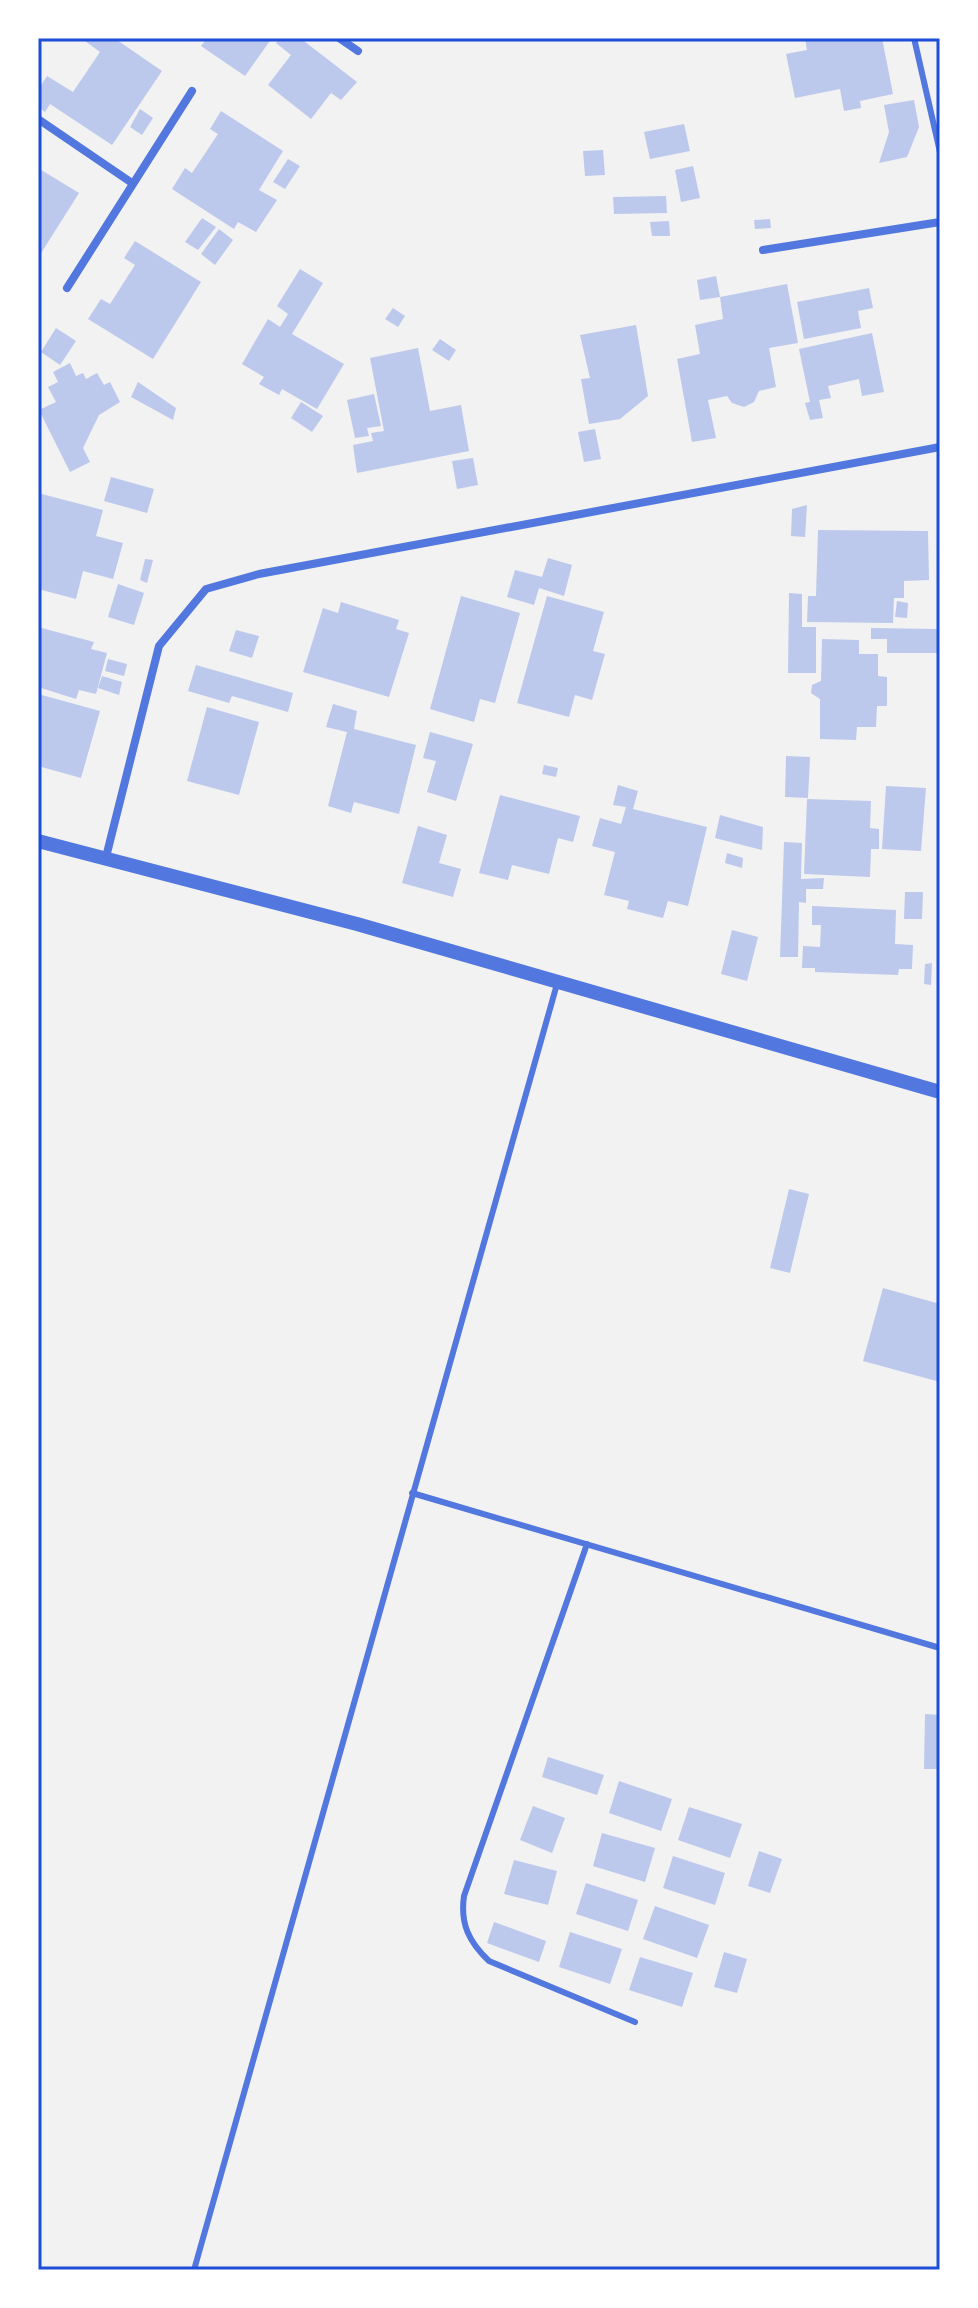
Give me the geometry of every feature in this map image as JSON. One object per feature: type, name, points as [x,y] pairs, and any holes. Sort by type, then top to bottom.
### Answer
[{"type":"street","points":[[339,38],[358,51]]},
{"type":"street","points":[[67,288],[192,91]]},
{"type":"street","points":[[38,119],[132,183]]},
{"type":"street","points":[[763,250],[940,222]]},
{"type":"street","points":[[105,861],[159,646],[206,589],[259,574],[940,447]]},
{"type":"street","points":[[38,841],[105,861],[357,924],[940,1092]]},
{"type":"lane","points":[[914,38],[940,152]]},
{"type":"lane","points":[[194,2270],[558,982]]},
{"type":"lane","points":[[412,1493],[940,1648]]},
{"type":"lane","points":[[587,1544],[461,1912],[464,1929],[476,1949],[489,1961],[635,2022]]},
{"type":"building","points":[[81,38],[114,38],[162,71],[112,145],[50,104],[45,112],[38,107],[38,90],[47,76],[73,92],[100,52]]},
{"type":"building","points":[[207,38],[272,38],[245,76],[201,46]]},
{"type":"building","points":[[280,38],[300,38],[357,82],[341,100],[331,93],[311,119],[268,85],[291,55],[276,43]]},
{"type":"building","points":[[805,38],[882,38],[893,94],[860,101],[861,108],[844,111],[840,89],[795,98],[786,54],[807,50]]},
{"type":"building","points":[[914,100],[919,127],[907,157],[879,163],[889,132],[884,105]]},
{"type":"building","points":[[140,109],[153,118],[142,135],[130,127]]},
{"type":"building","points":[[221,111],[283,151],[259,190],[277,200],[256,232],[238,222],[234,229],[172,189],[185,168],[192,173],[218,134],[210,129]]},
{"type":"building","points":[[684,124],[690,151],[650,159],[644,132]]},
{"type":"building","points":[[603,150],[605,175],[585,176],[583,151]]},
{"type":"building","points":[[288,159],[300,166],[285,189],[273,182]]},
{"type":"building","points":[[693,166],[700,198],[681,202],[675,170]]},
{"type":"building","points":[[38,168],[79,193],[38,258]]},
{"type":"building","points":[[666,196],[667,213],[614,214],[613,197]]},
{"type":"building","points":[[202,218],[216,227],[198,250],[185,242]]},
{"type":"building","points":[[770,219],[771,228],[755,229],[754,220]]},
{"type":"building","points":[[669,221],[670,236],[652,236],[650,222]]},
{"type":"building","points":[[219,229],[233,240],[215,265],[201,254]]},
{"type":"building","points":[[135,241],[201,282],[153,359],[88,319],[101,299],[110,304],[135,265],[124,258]]},
{"type":"building","points":[[300,269],[323,283],[292,334],[344,364],[317,409],[282,389],[279,395],[259,384],[264,377],[242,364],[268,319],[280,327],[288,314],[277,306]]},
{"type":"building","points":[[716,276],[720,297],[700,300],[697,280]]},
{"type":"building","points":[[787,284],[798,343],[769,348],[776,387],[759,391],[754,402],[744,407],[732,403],[727,396],[708,400],[716,438],[692,442],[677,359],[700,354],[695,325],[723,319],[720,297]]},
{"type":"building","points":[[869,288],[873,308],[858,311],[861,328],[804,339],[797,302]]},
{"type":"building","points":[[393,308],[405,316],[398,327],[385,319]]},
{"type":"building","points":[[636,325],[648,396],[620,419],[589,424],[581,379],[590,378],[580,335]]},
{"type":"building","points":[[56,328],[76,341],[60,365],[41,352]]},
{"type":"building","points":[[872,333],[884,392],[862,396],[859,379],[828,386],[831,398],[819,400],[823,418],[810,420],[805,403],[810,402],[799,349]]},
{"type":"building","points":[[440,339],[456,350],[449,361],[432,350]]},
{"type":"building","points":[[418,348],[430,411],[461,405],[469,451],[357,473],[353,445],[373,441],[371,433],[384,431],[370,358]]},
{"type":"building","points":[[70,363],[76,376],[83,373],[86,379],[97,373],[104,385],[110,382],[120,402],[99,415],[83,448],[90,462],[70,472],[39,410],[56,402],[48,387],[58,382],[53,372]]},
{"type":"building","points":[[138,382],[176,408],[173,420],[131,397]]},
{"type":"building","points":[[374,394],[381,426],[367,428],[369,436],[355,438],[347,400]]},
{"type":"building","points":[[301,402],[323,416],[312,432],[291,418]]},
{"type":"building","points":[[595,429],[601,459],[584,462],[578,432]]},
{"type":"building","points":[[473,458],[478,485],[457,489],[452,461]]},
{"type":"building","points":[[111,477],[154,489],[147,513],[104,501]]},
{"type":"building","points":[[38,493],[103,510],[96,536],[123,543],[113,579],[83,571],[76,599],[38,589]]},
{"type":"building","points":[[807,505],[805,537],[791,536],[792,509]]},
{"type":"building","points":[[818,530],[928,531],[929,580],[904,581],[904,598],[894,598],[893,623],[807,622],[808,596],[816,596]]},
{"type":"building","points":[[548,558],[572,565],[564,596],[539,588],[534,605],[507,597],[515,570],[542,577]]},
{"type":"building","points":[[145,559],[153,560],[147,583],[140,580]]},
{"type":"building","points":[[118,584],[144,593],[134,625],[108,617]]},
{"type":"building","points":[[789,593],[802,594],[802,627],[816,627],[816,673],[788,673]]},
{"type":"building","points":[[461,596],[520,613],[495,703],[480,699],[474,722],[430,709]]},
{"type":"building","points":[[547,596],[604,612],[593,651],[605,654],[592,700],[575,695],[569,717],[517,703]]},
{"type":"building","points":[[897,601],[908,603],[907,618],[895,617]]},
{"type":"building","points":[[341,602],[399,620],[396,629],[409,633],[389,697],[303,672],[323,608],[338,613]]},
{"type":"building","points":[[38,627],[94,642],[91,649],[107,653],[96,694],[79,690],[76,699],[38,687]]},
{"type":"building","points":[[871,628],[940,629],[940,653],[887,653],[887,639],[871,639]]},
{"type":"building","points":[[236,630],[259,636],[252,658],[229,651]]},
{"type":"building","points":[[822,639],[859,640],[859,654],[878,654],[878,676],[887,677],[887,706],[877,706],[876,727],[857,727],[856,740],[820,739],[820,699],[811,693],[812,685],[821,681]]},
{"type":"building","points":[[108,659],[127,664],[124,676],[105,671]]},
{"type":"building","points":[[196,665],[293,693],[288,712],[232,696],[229,703],[188,691]]},
{"type":"building","points":[[102,676],[122,682],[119,695],[98,688]]},
{"type":"building","points":[[38,694],[100,711],[81,778],[38,766]]},
{"type":"building","points":[[333,704],[357,711],[354,729],[416,745],[399,814],[354,802],[351,813],[328,806],[347,732],[326,727]]},
{"type":"building","points":[[207,707],[259,722],[239,795],[187,781]]},
{"type":"building","points":[[430,732],[473,744],[456,801],[427,792],[436,761],[423,758]]},
{"type":"building","points":[[786,756],[810,757],[808,798],[785,797]]},
{"type":"building","points":[[544,765],[558,768],[556,777],[542,774]]},
{"type":"building","points":[[618,785],[638,791],[633,809],[707,827],[688,906],[668,901],[663,918],[627,909],[629,901],[604,895],[615,852],[592,846],[600,818],[621,824],[626,807],[613,805]]},
{"type":"building","points":[[886,786],[926,788],[921,851],[882,849]]},
{"type":"building","points":[[500,795],[580,816],[573,842],[558,838],[549,874],[512,865],[508,880],[479,873]]},
{"type":"building","points":[[807,799],[871,801],[870,828],[879,829],[879,849],[871,849],[870,877],[804,874]]},
{"type":"building","points":[[720,815],[763,827],[762,850],[715,838]]},
{"type":"building","points":[[418,826],[447,835],[439,863],[461,869],[453,897],[402,883]]},
{"type":"building","points":[[784,842],[802,843],[801,879],[824,878],[823,889],[806,889],[806,903],[799,902],[798,957],[780,957]]},
{"type":"building","points":[[727,853],[743,858],[742,868],[725,863]]},
{"type":"building","points":[[905,892],[923,892],[922,919],[904,919]]},
{"type":"building","points":[[812,906],[896,910],[895,944],[913,945],[912,969],[899,969],[898,975],[815,972],[815,968],[802,968],[803,946],[820,947],[821,925],[812,925]]},
{"type":"building","points":[[732,930],[758,937],[747,981],[721,974]]},
{"type":"building","points":[[932,963],[931,985],[924,984],[925,964]]},
{"type":"building","points":[[789,1189],[809,1194],[790,1273],[770,1268]]},
{"type":"building","points":[[883,1288],[940,1304],[940,1382],[863,1361]]},
{"type":"building","points":[[925,1714],[940,1715],[940,1769],[924,1769]]},
{"type":"building","points":[[548,1757],[604,1775],[597,1795],[542,1777]]},
{"type":"building","points":[[619,1781],[672,1799],[661,1831],[609,1813]]},
{"type":"building","points":[[533,1806],[565,1818],[552,1853],[520,1840]]},
{"type":"building","points":[[689,1807],[742,1824],[730,1858],[678,1840]]},
{"type":"building","points":[[602,1833],[655,1848],[645,1882],[593,1866]]},
{"type":"building","points":[[759,1851],[782,1859],[770,1893],[748,1886]]},
{"type":"building","points":[[673,1856],[725,1873],[715,1905],[663,1888]]},
{"type":"building","points":[[514,1860],[557,1871],[548,1905],[504,1894]]},
{"type":"building","points":[[586,1883],[638,1900],[628,1931],[576,1914]]},
{"type":"building","points":[[655,1906],[709,1925],[697,1958],[643,1939]]},
{"type":"building","points":[[494,1922],[546,1941],[539,1962],[487,1943]]},
{"type":"building","points":[[570,1932],[622,1949],[610,1984],[559,1967]]},
{"type":"building","points":[[724,1952],[747,1959],[737,1993],[714,1987]]},
{"type":"building","points":[[640,1957],[693,1973],[682,2007],[629,1990]]}]
